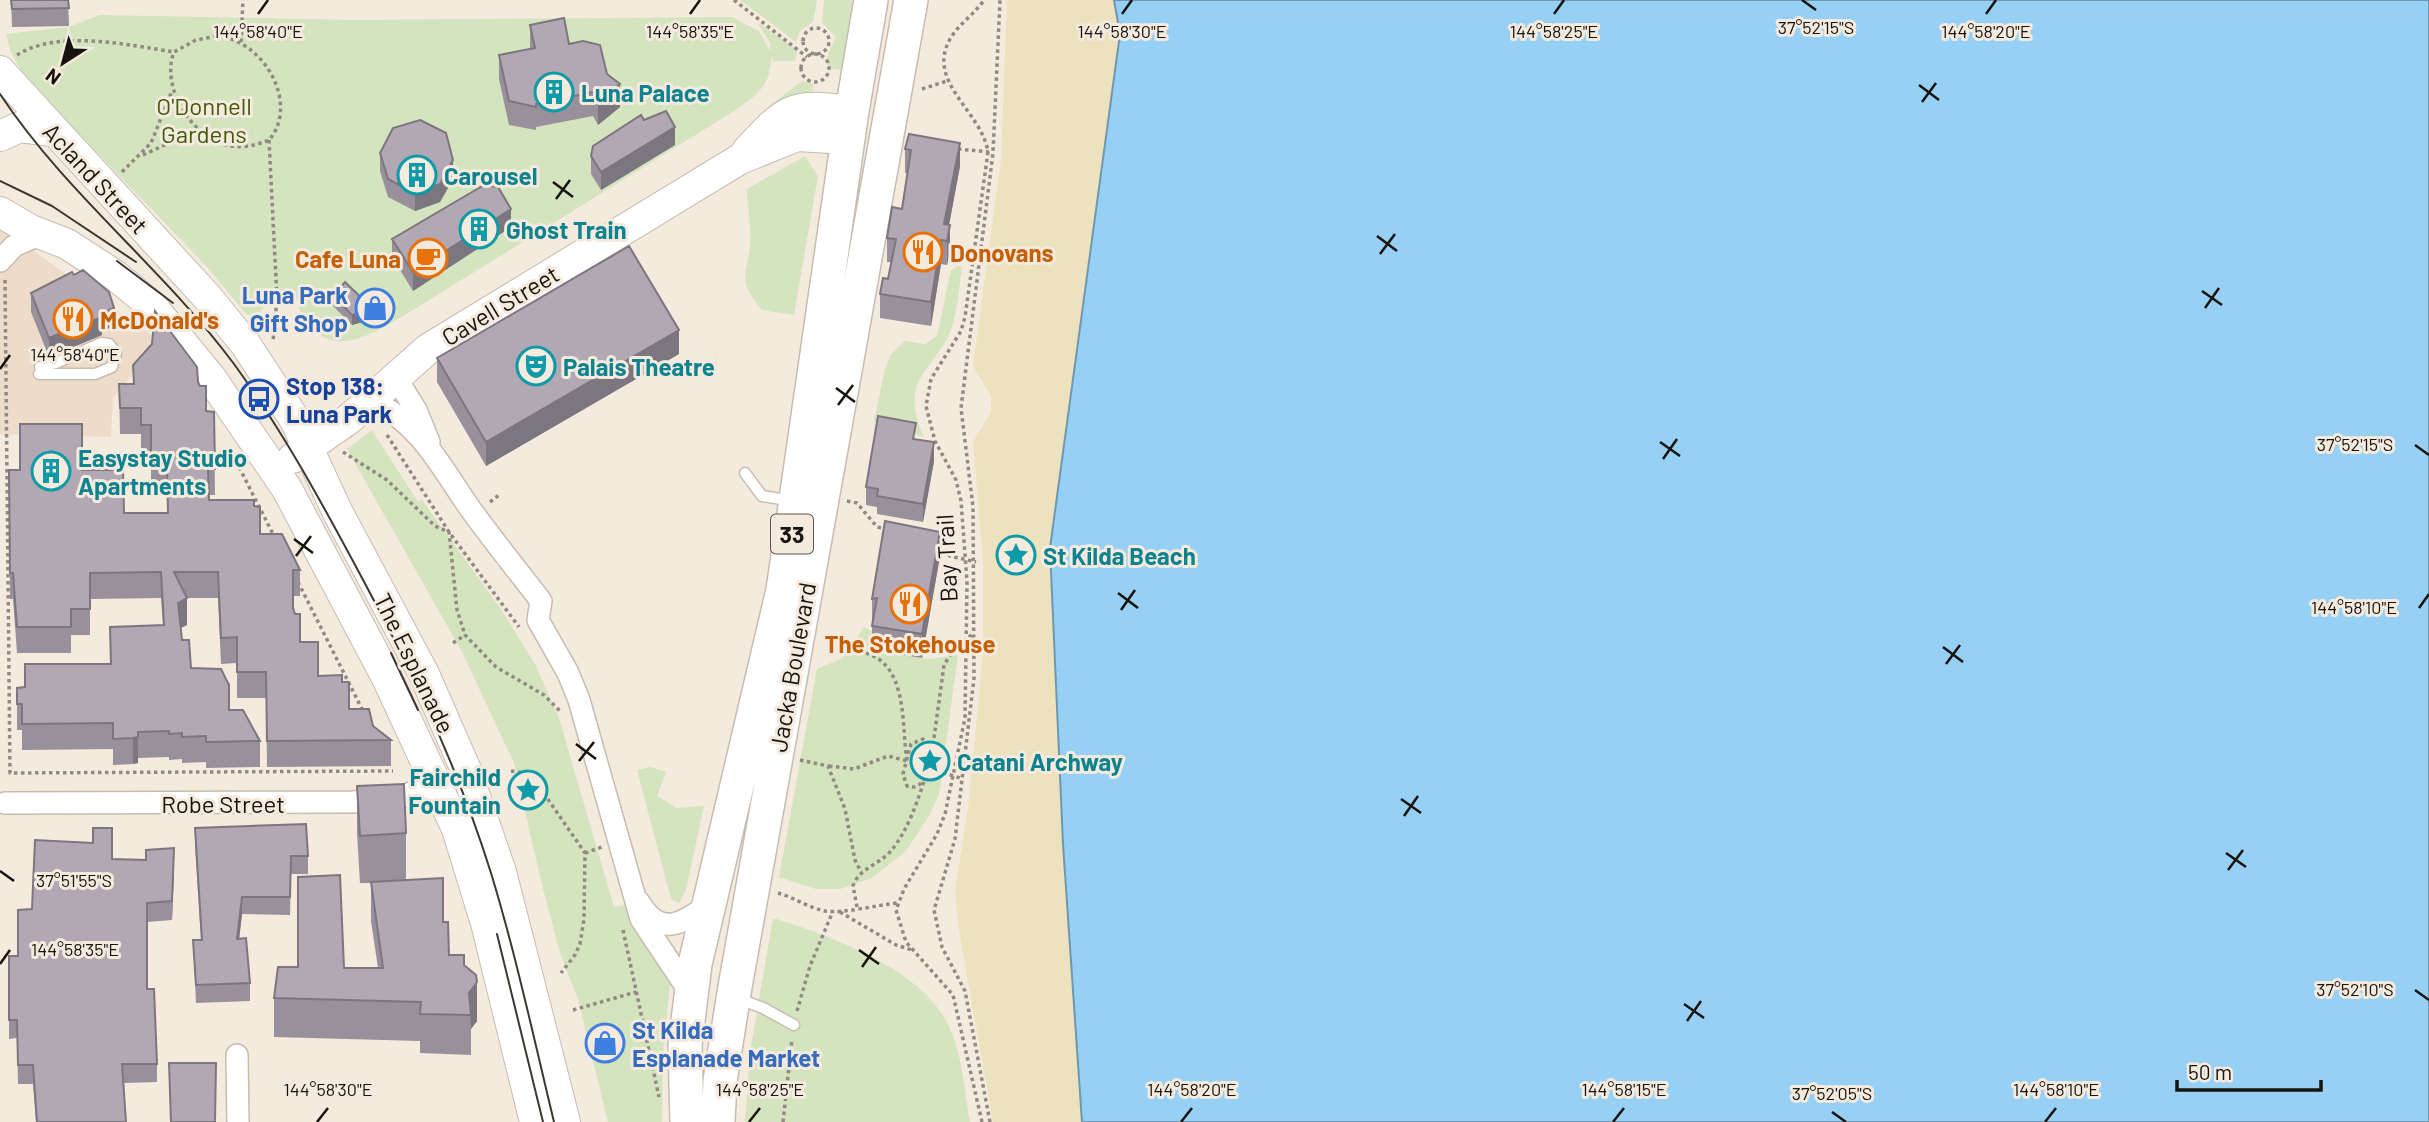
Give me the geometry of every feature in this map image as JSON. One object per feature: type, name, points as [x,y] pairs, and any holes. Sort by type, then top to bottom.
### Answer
[{"type":"main road","name":"33","points":[[850,125],[871,0]]},
{"type":"main road","name":"33","points":[[888,131],[911,0]]},
{"type":"main road","points":[[850,125],[888,131]]},
{"type":"main road","name":"Jacka Boulevard","points":[[675,1116],[691,994],[705,920],[767,668],[796,502],[850,125]]},
{"type":"main road","name":"Jacka Boulevard","points":[[719,1122],[720,1082],[734,992],[888,131]]},
{"type":"main road","points":[[705,920],[704,952],[719,961],[741,952]]},
{"type":"main road","points":[[691,994],[734,992]]},
{"type":"street","name":"Acland Street","points":[[5,66],[52,131],[165,252]]},
{"type":"street","name":"Cavell Street","points":[[274,469],[308,449],[371,401],[416,358],[445,338],[740,159],[778,118],[793,109],[818,107],[850,125]]},
{"type":"street","points":[[0,136],[20,127],[52,131]]},
{"type":"street","points":[[0,196],[12,210],[54,239]]},
{"type":"street","points":[[0,212],[54,239]]},
{"type":"street","points":[[4,266],[14,246],[54,239]]},
{"type":"street","name":"The Esplanade","points":[[54,239],[128,285],[181,339],[274,469],[321,550],[437,781],[457,830],[486,923],[535,1122]]},
{"type":"street","points":[[128,285],[149,275],[165,252]]},
{"type":"street","name":"The Esplanade","points":[[165,252],[246,345],[284,400],[337,511],[424,674],[466,770],[501,872],[565,1122]]},
{"type":"street","points":[[396,378],[416,410],[433,453]]},
{"type":"street","points":[[371,401],[399,418],[433,453],[474,514],[541,601],[538,620],[568,673],[579,700],[646,930],[691,994]]},
{"type":"street","points":[[437,781],[466,770]]},
{"type":"street","name":"Robe Street","points":[[2,802],[353,802],[402,797],[437,781]]},
{"type":"street","points":[[635,894],[651,917],[670,925],[705,920]]},
{"type":"street","points":[[237,1055],[238,1122]]},
{"type":"lane","points":[[101,343],[109,344],[116,354],[112,367],[100,373],[39,370],[101,343]]},
{"type":"lane","points":[[746,473],[762,496],[796,502]]},
{"type":"lane","points":[[734,992],[794,1026]]},
{"type":"path","points":[[241,42],[243,0]]},
{"type":"path","points":[[734,0],[807,57]]},
{"type":"path","points":[[984,0],[955,32],[946,47],[943,63],[947,81],[980,127],[991,152]]},
{"type":"path","points":[[990,1122],[967,999],[962,982],[942,947],[934,917],[937,893],[955,839],[974,678],[976,562],[973,507],[961,408],[991,152],[1000,0]]},
{"type":"path","points":[[815,54],[807,50],[804,40],[810,30],[818,28],[827,35],[829,43],[826,50],[815,54],[807,57],[802,63],[803,75],[809,81],[817,82],[825,78],[829,66],[825,58],[815,54]]},
{"type":"path","points":[[5,66],[26,50],[70,43],[133,45],[174,52],[196,40],[218,36],[241,42],[259,54],[274,80],[279,121],[269,140],[277,299],[273,344]]},
{"type":"path","points":[[174,52],[169,68],[173,89],[190,119],[206,136]]},
{"type":"path","points":[[913,91],[947,81]]},
{"type":"path","points":[[138,158],[158,132],[173,89]]},
{"type":"path","points":[[113,178],[138,158],[164,143],[189,136],[206,136],[231,146],[247,146],[269,140]]},
{"type":"path","points":[[953,148],[991,152]]},
{"type":"path","name":"Bay Trail","points":[[897,904],[937,834],[965,718],[966,560],[958,490],[948,463],[935,441],[926,406],[931,379],[961,331],[991,152]]},
{"type":"path","points":[[972,262],[979,262]]},
{"type":"path","points":[[4,266],[10,773],[393,771]]},
{"type":"path","points":[[384,429],[449,532],[523,633]]},
{"type":"path","points":[[344,445],[342,451],[387,480],[435,526],[449,532]]},
{"type":"path","points":[[230,449],[280,548]]},
{"type":"path","points":[[842,500],[857,503],[877,527],[901,530]]},
{"type":"path","points":[[449,532],[457,610],[465,635],[496,667],[559,707]]},
{"type":"path","points":[[931,544],[950,556],[976,562]]},
{"type":"path","points":[[293,573],[368,722]]},
{"type":"path","points":[[857,907],[853,886],[862,873],[888,853],[898,841],[925,778],[933,747],[944,665],[957,644],[975,633]]},
{"type":"path","points":[[453,643],[465,635]]},
{"type":"path","points":[[843,642],[857,644],[860,652],[870,654],[895,677],[907,761]]},
{"type":"path","points":[[554,696],[563,719]]},
{"type":"path","points":[[925,778],[918,786],[907,786],[902,774],[914,740],[923,739],[933,747]]},
{"type":"path","points":[[794,761],[811,760],[828,766],[854,769],[888,756],[963,779]]},
{"type":"path","points":[[387,759],[398,780]]},
{"type":"path","points":[[828,766],[845,808],[855,860],[862,873]]},
{"type":"path","points":[[512,771],[525,773],[536,782],[584,853],[584,919],[580,944],[561,973]]},
{"type":"path","points":[[601,837],[606,859]]},
{"type":"path","points":[[584,853],[603,847]]},
{"type":"path","points":[[752,887],[785,895],[824,911],[840,912],[857,907],[897,904],[901,931],[912,951],[947,987],[957,1002],[982,1122]]},
{"type":"path","points":[[840,912],[896,945],[912,951]]},
{"type":"path","points":[[621,924],[636,992],[675,1116]]},
{"type":"path","points":[[573,1010],[636,992]]},
{"type":"path","points":[[957,1002],[967,999]]},
{"type":"shaded area","points":[[0,227],[160,341],[113,398],[111,437],[0,434]]},
{"type":"green space","points":[[740,0],[817,0],[813,22],[800,31],[796,42]]},
{"type":"green space","points":[[824,0],[851,0],[854,12],[845,69],[836,69],[827,64],[828,53],[836,37],[822,23]]},
{"type":"green space","name":"O'Donnell Gardens","points":[[99,15],[352,20],[732,17],[759,31],[770,51],[770,43],[757,22],[797,50],[795,61],[773,61],[771,55],[766,82],[750,100],[734,111],[405,315],[359,338],[335,341],[324,337],[310,326],[297,299],[268,299],[258,316],[247,315],[207,267],[25,78],[10,50],[6,34],[69,27]]},
{"type":"green space","points":[[802,81],[813,84],[812,94],[768,107]]},
{"type":"green space","points":[[805,156],[818,176],[794,315],[762,310],[749,292],[745,279],[750,238],[747,189]]},
{"type":"green space","points":[[962,267],[952,327],[922,376],[914,401],[924,437],[874,422],[890,356],[904,341],[925,344],[937,336],[951,270]]},
{"type":"green space","points":[[372,430],[418,502],[422,500],[500,608],[535,664],[559,718],[614,907],[628,904],[671,975],[663,1053],[662,1122],[608,1122],[578,999],[560,953],[541,881],[514,763],[462,652],[347,449]]},
{"type":"green space","points":[[864,627],[874,633],[869,650],[930,659],[958,655],[939,794],[929,816],[906,851],[872,878],[840,889],[816,889],[779,877],[817,669],[843,658]]},
{"type":"green space","points":[[651,767],[666,772],[657,796],[677,808],[704,806],[686,890],[679,903],[671,899],[637,770]]},
{"type":"green space","points":[[773,918],[841,942],[889,966],[928,996],[942,1014],[954,1039],[970,1122],[745,1122],[750,1052]]},
{"type":"sand","name":"St Kilda Beach","points":[[1007,0],[1114,0],[1120,34],[1050,548],[1063,844],[1082,1122],[993,1122],[959,931],[955,892],[969,800],[983,652],[983,562],[973,442],[991,412],[991,396],[973,366],[1001,160]]},
{"type":"water","points":[[1114,0],[2429,0],[2429,1122],[1082,1122],[1063,844],[1050,548],[1120,34]]},
{"type":"building","points":[[11,0],[68,0],[69,8],[12,9]]},
{"type":"building","points":[[564,18],[569,44],[583,41],[600,45],[607,74],[620,84],[598,101],[593,92],[536,104],[536,107],[509,101],[499,55],[535,48],[530,25]]},
{"type":"building","points":[[666,111],[675,127],[601,172],[591,156],[593,146],[641,115],[644,120]]},
{"type":"building","name":"Carousel","points":[[420,120],[446,133],[453,160],[440,184],[415,193],[388,179],[380,153],[393,128]]},
{"type":"building","points":[[909,134],[960,143],[944,224],[950,225],[947,241],[941,240],[931,302],[880,294],[883,278],[888,279],[896,239],[887,238],[892,207],[902,209],[911,150],[905,149]]},
{"type":"building","points":[[484,185],[498,187],[511,209],[413,272],[392,239]]},
{"type":"building","name":"Palais Theatre","points":[[629,246],[679,330],[486,442],[437,358]]},
{"type":"building","points":[[83,270],[109,292],[114,308],[101,313],[102,317],[49,338],[31,293],[72,272],[74,275]]},
{"type":"building","points":[[345,282],[373,309],[352,315],[333,296]]},
{"type":"building","points":[[155,311],[197,367],[198,382],[200,386],[206,386],[206,411],[214,412],[215,469],[208,469],[209,500],[254,500],[254,506],[260,507],[260,534],[282,534],[300,570],[293,570],[293,608],[295,614],[300,614],[300,642],[318,642],[318,676],[342,675],[342,682],[349,682],[349,709],[369,709],[373,726],[391,740],[267,741],[266,672],[237,672],[237,637],[221,638],[218,572],[174,572],[187,598],[178,603],[182,640],[189,640],[191,668],[221,669],[229,685],[229,710],[243,710],[260,741],[206,742],[206,736],[182,737],[182,733],[169,734],[169,731],[138,732],[138,737],[113,739],[113,723],[22,724],[22,704],[17,704],[17,688],[25,687],[25,664],[111,664],[110,627],[164,625],[161,572],[90,573],[90,609],[71,609],[71,627],[17,627],[13,573],[10,573],[9,470],[20,470],[20,424],[82,424],[82,470],[123,470],[124,513],[168,513],[167,464],[151,464],[151,425],[141,425],[141,408],[120,408],[119,384],[134,384],[133,365],[152,344]]},
{"type":"building","points":[[878,416],[916,423],[913,439],[934,442],[923,504],[877,496],[878,489],[866,487]]},
{"type":"building","points":[[885,521],[940,532],[922,634],[872,626],[877,598],[872,599]]},
{"type":"building","points":[[404,784],[406,833],[360,836],[357,786]]},
{"type":"building","points":[[306,824],[308,856],[291,856],[290,897],[242,897],[237,939],[246,938],[250,983],[196,985],[193,940],[202,940],[195,828]]},
{"type":"building","points":[[93,828],[112,828],[112,859],[146,860],[146,850],[174,848],[172,901],[147,903],[147,989],[154,989],[157,1064],[122,1064],[126,1122],[37,1122],[33,1065],[18,1065],[17,1020],[9,1020],[9,956],[18,956],[18,910],[32,909],[35,840],[93,843]]},
{"type":"building","points":[[340,875],[344,968],[383,968],[371,882],[443,878],[443,922],[448,922],[449,955],[464,955],[464,965],[476,975],[477,982],[469,993],[471,1015],[420,1014],[421,1002],[274,998],[278,967],[298,967],[298,877]]},
{"type":"building","points":[[169,1063],[216,1063],[215,1122],[171,1122]]},
{"type":"tram line","points":[[0,94],[54,165],[177,295],[234,364],[282,436],[354,563],[430,715],[478,832],[509,935],[554,1122]]},
{"type":"tram line","points":[[0,181],[52,206],[136,262]]},
{"type":"tram line","points":[[117,261],[173,303]]},
{"type":"tram line","points":[[391,653],[418,710]]},
{"type":"tram line","points":[[497,934],[543,1122]]},
{"type":"place","name":"Luna Palace","points":[[554,92]]},
{"type":"place","name":"Carousel","points":[[417,175]]},
{"type":"place","name":"Ghost Train","points":[[479,229]]},
{"type":"place","name":"Donovans","points":[[923,252]]},
{"type":"place","name":"Cafe Luna","points":[[428,258]]},
{"type":"place","name":"Luna Park Gift Shop","points":[[375,308]]},
{"type":"place","name":"McDonald's","points":[[73,319]]},
{"type":"place","name":"Palais Theatre","points":[[536,366]]},
{"type":"place","name":"Stop 138: Luna Park","points":[[259,399]]},
{"type":"place","name":"Easystay Studio Apartments","points":[[51,471]]},
{"type":"place","name":"St Kilda Beach","points":[[1016,555]]},
{"type":"place","name":"The Stokehouse","points":[[910,604]]},
{"type":"place","name":"Catani Archway","points":[[930,761]]},
{"type":"place","name":"Fairchild Fountain","points":[[528,790]]},
{"type":"place","name":"St Kilda Esplanade Market","points":[[605,1043]]}]
